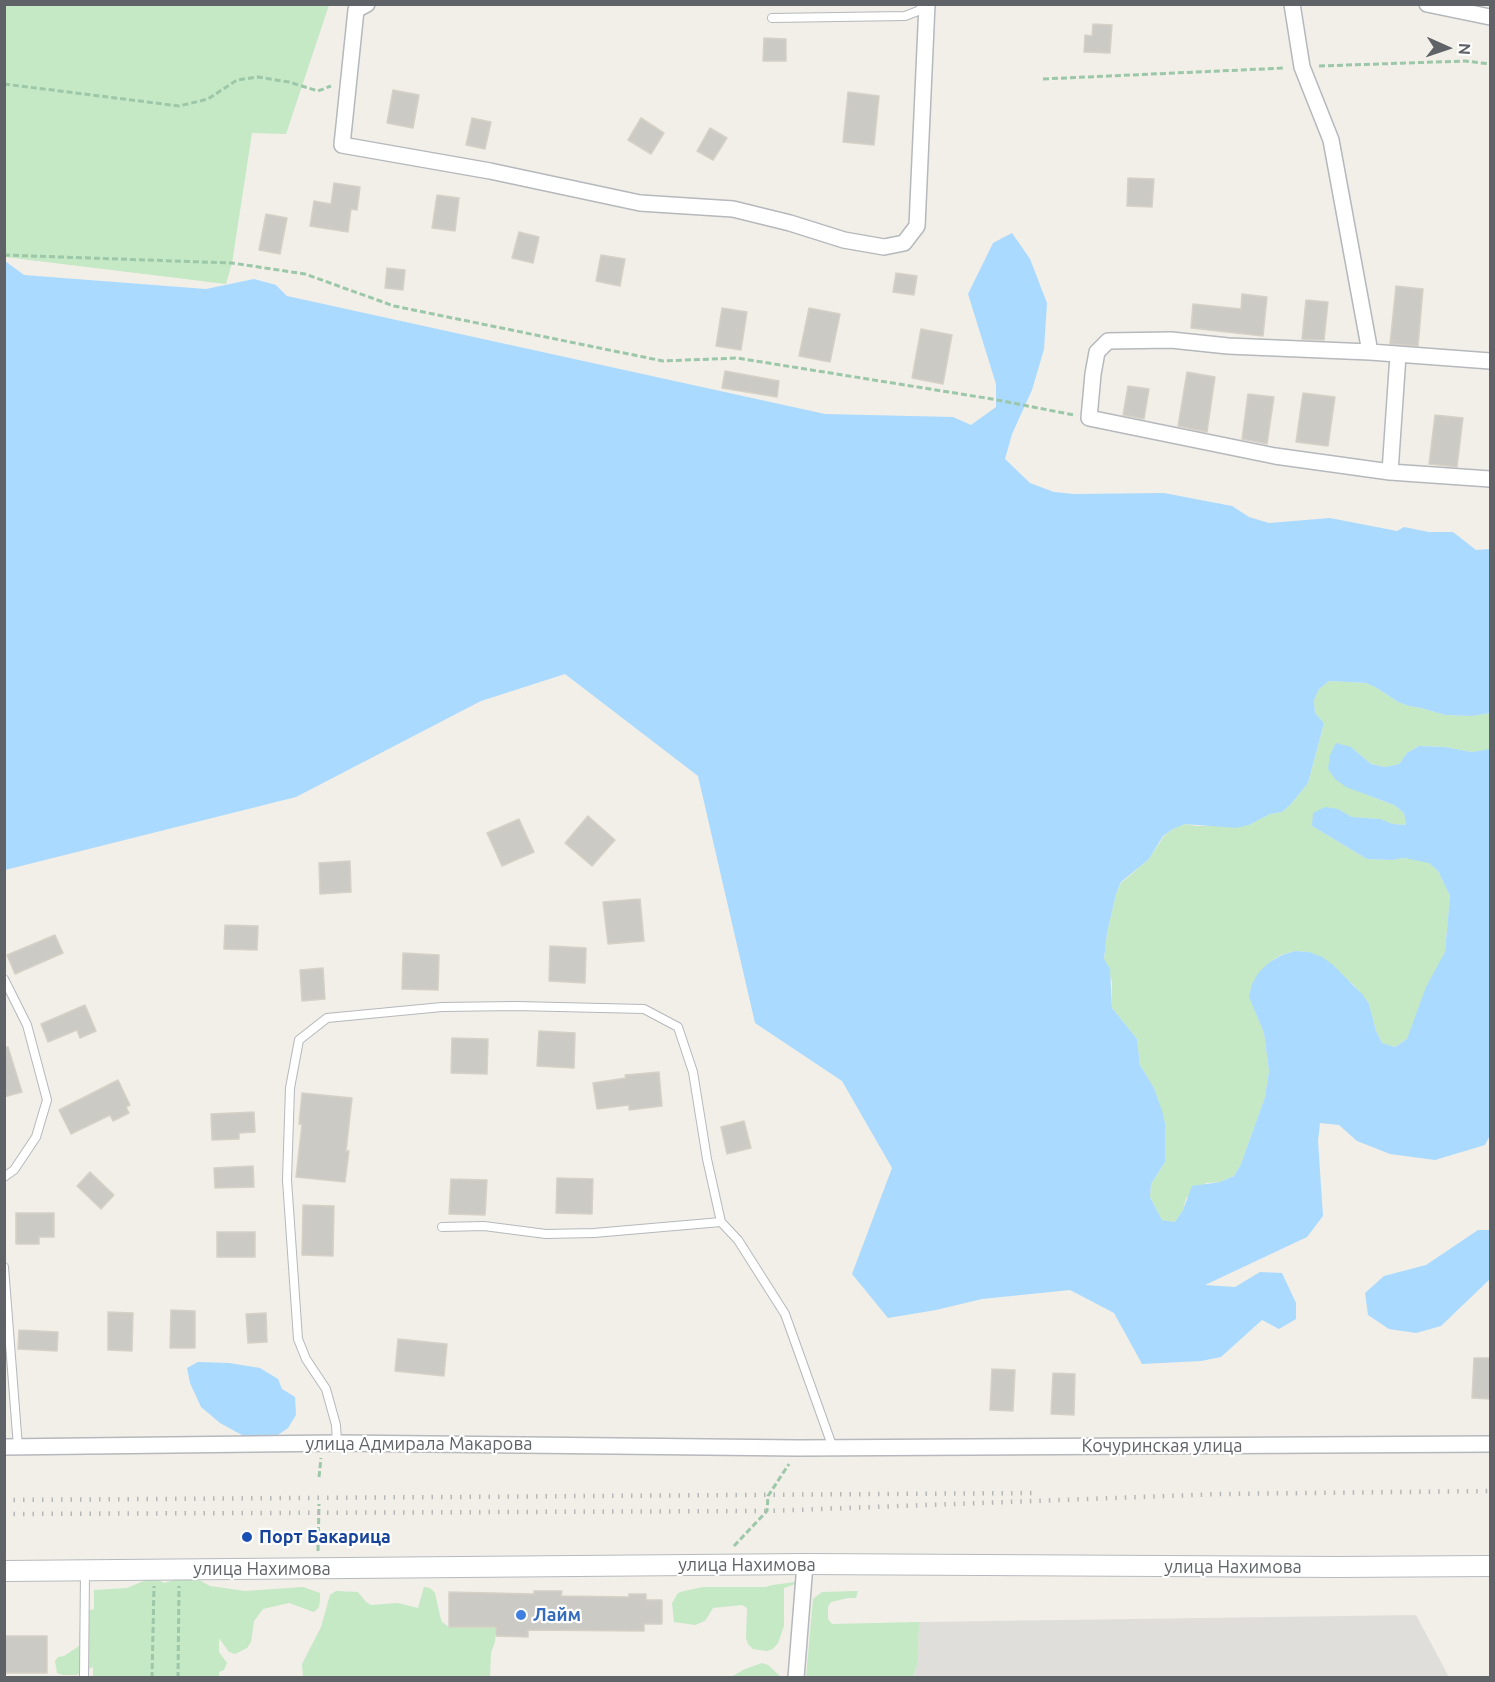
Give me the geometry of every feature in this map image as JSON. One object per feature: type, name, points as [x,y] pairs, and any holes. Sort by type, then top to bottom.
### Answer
[{"type":"main road","name":"улица Нахимова","points":[[4,1571],[805,1564],[1491,1566]]},
{"type":"street","points":[[367,4],[356,10],[342,145],[489,171],[639,202],[733,209],[844,240],[884,247],[904,243],[917,226],[927,4]]},
{"type":"street","points":[[1292,4],[1302,67],[1331,140],[1370,352]]},
{"type":"street","points":[[1427,4],[1491,17]]},
{"type":"street","points":[[1491,361],[1370,352],[1228,346],[1171,340],[1108,341],[1097,352],[1089,418],[1275,456],[1390,472],[1491,479]]},
{"type":"street","points":[[1390,472],[1398,355]]},
{"type":"street","name":"улица Адмирала Макарова","points":[[11,1447],[337,1443],[833,1448]]},
{"type":"street","name":"Кочуринская улица","points":[[833,1448],[1491,1444]]},
{"type":"street","points":[[796,1677],[805,1564]]},
{"type":"lane","points":[[772,18],[905,16],[918,11],[927,4]]},
{"type":"lane","points":[[4,979],[27,1024],[47,1100],[36,1137],[14,1170],[4,1176]]},
{"type":"lane","points":[[337,1443],[336,1425],[326,1389],[306,1359],[298,1339],[287,1180],[290,1088],[299,1040],[327,1018],[441,1007],[516,1006],[644,1009],[678,1027],[693,1072],[706,1159],[721,1221],[738,1240],[785,1314],[833,1448]]},
{"type":"lane","points":[[442,1227],[484,1226],[546,1234],[594,1233],[721,1221]]},
{"type":"lane","points":[[4,1267],[11,1447]]},
{"type":"lane","points":[[84,1677],[86,1570]]},
{"type":"path","points":[[1043,79],[1465,61],[1491,64]]},
{"type":"path","points":[[4,84],[179,105],[208,99],[237,80],[258,77],[289,82],[318,91],[340,82],[351,66]]},
{"type":"path","points":[[4,255],[232,262],[305,274],[394,306],[663,362],[737,358],[992,399],[1089,418]]},
{"type":"path","points":[[731,1550],[767,1511],[768,1496],[800,1448]]},
{"type":"path","points":[[320,1477],[321,1460]]},
{"type":"path","points":[[318,1530],[319,1504]]},
{"type":"path","points":[[152,1677],[154,1584]]},
{"type":"path","points":[[178,1584],[178,1677]]},
{"type":"shaded area","points":[[1416,1615],[1449,1677],[913,1678],[918,1662],[919,1622]]},
{"type":"green space","points":[[5,4],[329,5],[286,134],[252,133],[232,263],[226,284],[5,257]]},
{"type":"green space","points":[[1329,681],[1366,683],[1398,702],[1445,715],[1472,716],[1490,713],[1490,749],[1485,751],[1472,752],[1445,747],[1419,746],[1407,753],[1399,764],[1385,767],[1371,764],[1351,747],[1370,796],[1394,805],[1404,813],[1406,825],[1393,824],[1379,819],[1352,817],[1338,809],[1312,826],[1367,859],[1404,858],[1429,862],[1438,871],[1450,896],[1445,952],[1407,1039],[1395,1047],[1382,1043],[1376,1031],[1369,1004],[1353,984],[1309,952],[1295,951],[1281,955],[1270,962],[1254,1009],[1264,1033],[1269,1071],[1265,1097],[1241,1164],[1234,1176],[1220,1182],[1206,1183],[1186,1198],[1183,1210],[1175,1222],[1162,1220],[1150,1197],[1151,1184],[1165,1162],[1165,1123],[1154,1088],[1140,1065],[1137,1039],[1112,1008],[1112,982],[1104,959],[1116,894],[1121,883],[1149,859],[1164,836],[1173,829],[1185,824],[1197,826],[1249,825],[1270,814],[1282,812],[1291,804],[1308,783],[1324,723],[1315,713],[1314,700],[1319,689]]},
{"type":"green space","points":[[153,1577],[164,1583],[181,1578],[199,1580],[210,1586],[245,1591],[303,1587],[320,1593],[319,1607],[314,1612],[289,1603],[263,1609],[254,1621],[251,1642],[247,1648],[235,1654],[229,1652],[219,1638],[219,1652],[227,1663],[224,1670],[219,1672],[219,1677],[93,1677],[93,1667],[76,1675],[57,1673],[55,1661],[58,1657],[64,1656],[79,1646],[80,1623],[84,1612],[94,1609],[94,1590],[127,1588]]},
{"type":"green space","points":[[804,1581],[784,1588],[784,1626],[778,1643],[773,1649],[767,1651],[753,1649],[748,1644],[746,1638],[747,1608],[742,1605],[713,1608],[705,1621],[695,1625],[674,1622],[672,1603],[678,1593],[684,1591],[703,1587],[766,1587]]},
{"type":"green space","points":[[424,1587],[430,1588],[435,1593],[442,1622],[449,1627],[473,1627],[496,1623],[490,1677],[303,1678],[302,1664],[321,1627],[330,1595],[336,1591],[358,1592],[371,1605],[398,1603],[418,1608]]},
{"type":"green space","points":[[858,1591],[856,1598],[831,1602],[828,1607],[828,1619],[832,1624],[919,1622],[918,1662],[913,1677],[806,1677],[813,1599],[822,1592]]},
{"type":"green space","points":[[762,1663],[768,1665],[781,1677],[731,1677],[743,1670]]},
{"type":"water","points":[[1012,233],[1030,259],[1047,303],[1044,349],[1032,390],[1012,434],[1005,459],[1030,483],[1054,492],[1074,494],[1164,493],[1232,506],[1249,517],[1269,523],[1330,518],[1397,531],[1404,527],[1429,532],[1453,532],[1476,550],[1490,549],[1490,713],[1472,716],[1445,715],[1398,702],[1366,683],[1329,681],[1319,689],[1314,700],[1315,713],[1324,723],[1308,783],[1291,804],[1282,812],[1270,814],[1249,825],[1236,828],[1185,824],[1173,829],[1163,836],[1149,859],[1121,882],[1116,894],[1104,959],[1110,969],[1112,1008],[1137,1039],[1140,1065],[1154,1088],[1162,1111],[1165,1123],[1165,1162],[1151,1184],[1150,1197],[1162,1220],[1175,1222],[1183,1210],[1192,1186],[1220,1182],[1234,1176],[1241,1164],[1265,1097],[1269,1071],[1264,1033],[1249,997],[1252,984],[1259,972],[1282,955],[1295,951],[1309,952],[1322,957],[1362,994],[1369,1004],[1376,1031],[1382,1043],[1395,1047],[1407,1039],[1426,987],[1445,952],[1450,896],[1438,871],[1429,863],[1404,858],[1367,859],[1312,826],[1313,813],[1325,807],[1338,809],[1352,817],[1380,819],[1393,824],[1406,825],[1404,813],[1394,805],[1346,787],[1335,779],[1328,769],[1330,755],[1336,743],[1351,747],[1371,764],[1385,767],[1399,764],[1407,753],[1419,746],[1445,747],[1472,752],[1490,749],[1490,1135],[1485,1145],[1435,1160],[1390,1154],[1357,1141],[1339,1125],[1320,1123],[1318,1141],[1323,1216],[1307,1237],[1205,1285],[1235,1287],[1260,1272],[1282,1273],[1296,1303],[1296,1319],[1279,1329],[1262,1320],[1221,1357],[1201,1361],[1142,1364],[1114,1313],[1070,1290],[982,1299],[888,1318],[852,1274],[892,1168],[842,1081],[755,1023],[698,776],[565,674],[481,701],[296,797],[5,870],[5,261],[24,275],[206,289],[254,279],[276,285],[287,296],[825,414],[953,417],[971,425],[996,407],[996,384],[968,294],[993,243]]},
{"type":"water","points":[[1478,1230],[1490,1230],[1490,1279],[1441,1326],[1416,1333],[1389,1329],[1368,1315],[1365,1293],[1384,1276],[1426,1265]]},
{"type":"water","points":[[198,1362],[229,1363],[260,1368],[278,1379],[282,1389],[295,1397],[296,1415],[288,1428],[275,1437],[251,1440],[220,1423],[201,1407],[190,1383],[187,1368]]},
{"type":"building","points":[[1093,24],[1112,25],[1110,53],[1084,52],[1085,35],[1092,36]]},
{"type":"building","points":[[764,38],[786,39],[786,61],[763,61]]},
{"type":"building","points":[[393,90],[419,95],[413,128],[387,123]]},
{"type":"building","points":[[848,92],[879,96],[874,145],[843,142]]},
{"type":"building","points":[[472,118],[491,122],[485,149],[466,145]]},
{"type":"building","points":[[641,118],[664,133],[651,154],[628,140]]},
{"type":"building","points":[[710,128],[727,138],[713,160],[697,151]]},
{"type":"building","points":[[1128,178],[1154,179],[1152,207],[1127,206]]},
{"type":"building","points":[[334,183],[360,187],[357,210],[351,209],[348,232],[310,226],[314,201],[331,204]]},
{"type":"building","points":[[437,195],[459,198],[455,231],[432,228]]},
{"type":"building","points":[[266,214],[287,218],[280,254],[259,250]]},
{"type":"building","points":[[519,232],[539,237],[533,263],[512,258]]},
{"type":"building","points":[[601,255],[625,259],[620,286],[596,281]]},
{"type":"building","points":[[387,268],[405,270],[403,290],[385,288]]},
{"type":"building","points":[[896,273],[917,276],[914,295],[893,292]]},
{"type":"building","points":[[1396,286],[1423,289],[1418,346],[1390,344]]},
{"type":"building","points":[[1242,294],[1267,297],[1263,336],[1191,328],[1193,304],[1241,309]]},
{"type":"building","points":[[1306,300],[1328,302],[1324,340],[1302,339]]},
{"type":"building","points":[[722,308],[747,312],[741,350],[716,346]]},
{"type":"building","points":[[809,308],[840,314],[830,362],[799,356]]},
{"type":"building","points":[[921,329],[952,335],[943,384],[912,378]]},
{"type":"building","points":[[725,371],[779,381],[777,397],[722,388]]},
{"type":"building","points":[[1187,372],[1215,377],[1207,432],[1178,426]]},
{"type":"building","points":[[1128,386],[1149,389],[1144,419],[1123,415]]},
{"type":"building","points":[[1303,393],[1335,397],[1328,446],[1296,442]]},
{"type":"building","points":[[1248,394],[1274,397],[1267,444],[1242,439]]},
{"type":"building","points":[[1435,415],[1463,418],[1457,467],[1429,464]]},
{"type":"building","points":[[588,816],[615,840],[592,866],[565,843]]},
{"type":"building","points":[[519,819],[534,852],[502,866],[487,833]]},
{"type":"building","points":[[350,861],[351,892],[320,894],[319,863]]},
{"type":"building","points":[[640,899],[644,941],[608,944],[603,902]]},
{"type":"building","points":[[225,925],[258,926],[257,950],[224,949]]},
{"type":"building","points":[[55,935],[63,953],[15,974],[7,955]]},
{"type":"building","points":[[550,946],[586,948],[585,983],[549,981]]},
{"type":"building","points":[[403,953],[439,955],[438,990],[402,989]]},
{"type":"building","points":[[323,968],[325,999],[302,1001],[300,970]]},
{"type":"building","points":[[85,1005],[96,1031],[80,1038],[77,1030],[48,1042],[41,1024]]},
{"type":"building","points":[[539,1031],[575,1033],[574,1068],[537,1066]]},
{"type":"building","points":[[452,1038],[488,1039],[487,1074],[451,1073]]},
{"type":"building","points":[[4,1047],[8,1047],[22,1092],[4,1097]]},
{"type":"building","points":[[659,1072],[662,1106],[629,1110],[629,1105],[597,1109],[593,1083],[626,1078],[625,1075]]},
{"type":"building","points":[[118,1080],[130,1105],[126,1107],[129,1113],[113,1121],[110,1115],[71,1134],[59,1110]]},
{"type":"building","points":[[302,1093],[352,1098],[345,1182],[296,1177],[302,1124],[299,1124]]},
{"type":"building","points":[[254,1112],[255,1132],[239,1133],[239,1139],[212,1140],[211,1114]]},
{"type":"building","points":[[744,1121],[751,1148],[727,1154],[721,1127]]},
{"type":"building","points":[[253,1166],[254,1187],[215,1188],[214,1168]]},
{"type":"building","points":[[90,1172],[114,1195],[101,1209],[77,1186]]},
{"type":"building","points":[[557,1178],[593,1179],[592,1214],[556,1213]]},
{"type":"building","points":[[451,1179],[487,1180],[485,1215],[449,1214]]},
{"type":"building","points":[[303,1205],[334,1206],[333,1256],[302,1255]]},
{"type":"building","points":[[16,1213],[54,1213],[54,1237],[39,1237],[39,1244],[16,1244]]},
{"type":"building","points":[[217,1232],[255,1232],[255,1257],[217,1257]]},
{"type":"building","points":[[171,1310],[195,1311],[195,1348],[170,1348]]},
{"type":"building","points":[[108,1312],[133,1313],[132,1351],[108,1350]]},
{"type":"building","points":[[266,1313],[267,1342],[248,1343],[246,1314]]},
{"type":"building","points":[[19,1330],[58,1332],[57,1351],[18,1349]]},
{"type":"building","points":[[398,1339],[447,1344],[444,1376],[395,1371]]},
{"type":"building","points":[[1474,1358],[1491,1358],[1491,1399],[1472,1398]]},
{"type":"building","points":[[992,1369],[1015,1370],[1013,1411],[990,1410]]},
{"type":"building","points":[[1053,1373],[1075,1374],[1074,1415],[1051,1414]]},
{"type":"building","points":[[534,1591],[562,1591],[561,1596],[629,1597],[629,1594],[646,1594],[646,1600],[662,1600],[662,1624],[644,1624],[644,1631],[528,1630],[528,1637],[496,1636],[496,1627],[449,1627],[449,1592],[534,1594]]},
{"type":"building","points":[[4,1636],[47,1636],[47,1673],[4,1673]]},
{"type":"railway","points":[[4,1514],[767,1511],[1220,1494],[1490,1491]]},
{"type":"railway","points":[[4,1500],[1032,1493]]},
{"type":"place","name":"Порт Бакарица","points":[[247,1537]]},
{"type":"place","name":"Лайм","points":[[521,1615]]}]
